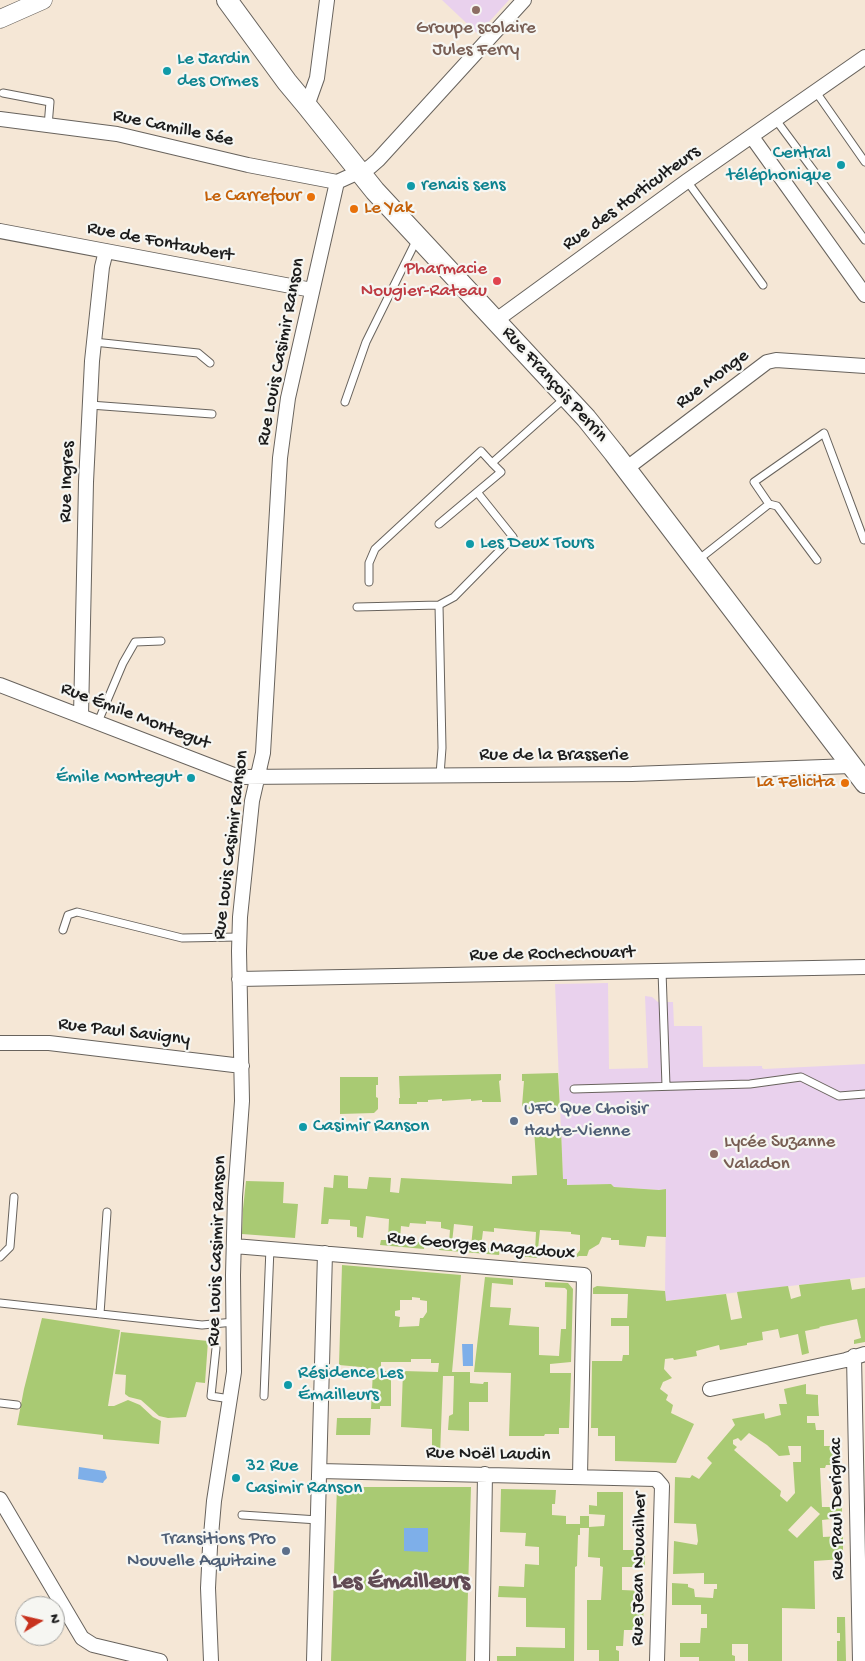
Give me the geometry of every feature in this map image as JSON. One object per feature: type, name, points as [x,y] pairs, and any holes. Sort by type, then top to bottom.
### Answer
[{"type":"main road","name":"Rue François Perrin","points":[[227,0],[268,58],[375,192],[566,396],[627,468],[860,776]]},
{"type":"street","points":[[0,19],[43,0]]},
{"type":"street","points":[[307,106],[317,78],[327,0]]},
{"type":"street","points":[[337,182],[370,167],[378,160],[524,0]]},
{"type":"street","name":"Rue des Horticulteurs","points":[[495,321],[687,181],[865,57]]},
{"type":"street","name":"Rue Camille Sée","points":[[0,119],[135,138],[248,165],[337,182]]},
{"type":"street","points":[[752,137],[865,296]]},
{"type":"street","name":"Rue Louis Casimir Ranson","points":[[211,1661],[208,1588],[210,1548],[214,1501],[234,1372],[233,1276],[235,1197],[242,1116],[239,938],[243,884],[251,810],[263,753],[280,458],[288,398],[337,182]]},
{"type":"street","name":"Rue de Fontaubert","points":[[0,231],[312,290]]},
{"type":"street","name":"Rue Ingres","points":[[81,716],[86,482],[90,405],[94,342],[102,267],[106,251]]},
{"type":"street","name":"Rue Monge","points":[[627,468],[767,362],[776,360],[865,366]]},
{"type":"street","name":"Rue Émile Montegut","points":[[0,685],[239,777],[258,778]]},
{"type":"street","name":"Rue de la Brasserie","points":[[258,778],[632,774],[860,776]]},
{"type":"street","name":"Rue de Rochechouart","points":[[239,979],[865,967]]},
{"type":"street","name":"Rue Paul Savigny","points":[[0,1043],[49,1043],[242,1066]]},
{"type":"street","name":"Rue Georges Magadoux","points":[[234,1246],[584,1275],[580,1476]]},
{"type":"street","points":[[314,1661],[325,1253]]},
{"type":"street","points":[[710,1389],[846,1360],[860,1355]]},
{"type":"street","name":"Rue Paul Derignac","points":[[860,1355],[860,1661]]},
{"type":"street","name":"Rue Noël Laudin","points":[[320,1471],[656,1478]]},
{"type":"street","points":[[482,1661],[485,1474]]},
{"type":"street","name":"Rue Jean Nouailher","points":[[656,1478],[662,1486],[657,1661]]},
{"type":"street","points":[[0,1499],[82,1638],[93,1645],[160,1661]]},
{"type":"lane","points":[[816,92],[865,162]]},
{"type":"lane","points":[[3,93],[50,102],[48,126]]},
{"type":"lane","points":[[776,120],[865,240]]},
{"type":"lane","points":[[687,181],[763,285]]},
{"type":"lane","points":[[345,402],[366,342],[417,238]]},
{"type":"lane","points":[[94,342],[198,353],[210,363]]},
{"type":"lane","points":[[492,463],[566,396]]},
{"type":"lane","points":[[90,405],[212,414]]},
{"type":"lane","points":[[818,560],[777,506],[769,504],[754,482],[824,432],[864,540]]},
{"type":"lane","points":[[370,582],[369,563],[375,549],[481,451],[501,472],[439,524]]},
{"type":"lane","points":[[357,607],[439,605],[454,597],[513,537],[477,492]]},
{"type":"lane","points":[[697,562],[769,504]]},
{"type":"lane","points":[[439,605],[442,748],[440,775]]},
{"type":"lane","points":[[98,722],[123,664],[135,642],[160,641]]},
{"type":"lane","points":[[63,930],[68,915],[77,912],[182,938],[239,938]]},
{"type":"lane","points":[[662,971],[666,1086]]},
{"type":"lane","points":[[574,1090],[750,1084],[801,1077],[840,1096],[865,1094]]},
{"type":"lane","points":[[0,1257],[10,1247],[14,1197]]},
{"type":"lane","points":[[100,1314],[107,1212]]},
{"type":"lane","points":[[264,1396],[270,1248]]},
{"type":"lane","points":[[0,1303],[202,1325],[234,1322]]},
{"type":"lane","points":[[216,1348],[211,1396],[230,1399]]},
{"type":"lane","points":[[0,1403],[16,1405]]},
{"type":"lane","points":[[242,1515],[318,1520]]},
{"type":"shaded area","name":"Groupe scolaire Jules Ferry","points":[[442,0],[509,0],[478,34]]},
{"type":"shaded area","name":"Lycée Suzanne Valadon","points":[[608,983],[609,1069],[648,1068],[645,996],[652,997],[658,1002],[673,1002],[674,1026],[702,1026],[703,1067],[762,1066],[764,1069],[865,1064],[865,1277],[665,1301],[666,1189],[614,1187],[611,1184],[567,1185],[563,1179],[555,984]]},
{"type":"green space","points":[[558,1073],[560,1109],[554,1109],[553,1107],[527,1109],[522,1106],[524,1081],[522,1081],[522,1074]]},
{"type":"green space","points":[[501,1074],[501,1080],[499,1081],[501,1102],[471,1101],[471,1099],[442,1101],[442,1099],[417,1102],[417,1104],[399,1104],[399,1076]]},
{"type":"green space","points":[[340,1077],[378,1077],[376,1097],[378,1098],[378,1109],[374,1113],[340,1114]]},
{"type":"green space","points":[[534,1129],[554,1131],[554,1129],[561,1129],[563,1179],[567,1179],[567,1185],[611,1184],[614,1187],[666,1189],[666,1237],[647,1236],[645,1247],[619,1245],[619,1240],[602,1237],[599,1244],[589,1250],[587,1256],[579,1256],[573,1259],[580,1250],[580,1235],[571,1234],[571,1232],[540,1230],[537,1258],[518,1256],[518,1250],[535,1251],[536,1232],[494,1228],[494,1232],[483,1231],[481,1247],[500,1249],[499,1255],[439,1250],[439,1243],[449,1243],[450,1230],[441,1228],[441,1222],[426,1221],[426,1224],[410,1223],[409,1227],[401,1226],[400,1239],[425,1243],[424,1249],[380,1245],[381,1240],[388,1240],[389,1219],[366,1216],[363,1238],[357,1237],[357,1227],[350,1226],[350,1220],[329,1219],[328,1224],[321,1224],[324,1187],[333,1188],[334,1175],[348,1176],[348,1188],[367,1189],[369,1177],[391,1178],[390,1192],[399,1193],[401,1178],[512,1184],[512,1176],[537,1175]],"holes":[[[454,1224],[473,1226],[471,1247],[452,1243]]]},
{"type":"green space","points":[[246,1181],[284,1182],[283,1203],[298,1204],[295,1238],[242,1234]]},
{"type":"green space","points":[[342,1265],[461,1275],[452,1372],[470,1372],[470,1383],[483,1384],[488,1382],[488,1402],[469,1402],[469,1431],[448,1430],[449,1416],[453,1414],[454,1376],[443,1376],[440,1456],[432,1456],[432,1429],[401,1427],[403,1371],[438,1372],[439,1363],[431,1363],[431,1359],[411,1359],[411,1362],[381,1362],[381,1371],[391,1371],[391,1406],[380,1406],[380,1409],[371,1409],[373,1371],[361,1371],[361,1367],[339,1365]],"holes":[[[412,1297],[420,1298],[420,1300],[427,1301],[427,1312],[423,1318],[420,1318],[419,1326],[399,1327],[400,1317],[395,1316],[395,1311],[400,1310],[400,1300],[412,1300]]]},
{"type":"green space","points":[[485,1277],[513,1279],[513,1285],[492,1283],[490,1307],[511,1308],[509,1325],[539,1327],[539,1355],[559,1356],[561,1329],[566,1329],[567,1290],[565,1288],[545,1287],[545,1282],[568,1283],[573,1289],[571,1362],[550,1364],[550,1373],[571,1373],[569,1428],[559,1428],[559,1434],[509,1436],[511,1373],[474,1372]]},
{"type":"green space","points":[[850,1279],[852,1290],[865,1288],[865,1342],[854,1344],[854,1340],[861,1338],[857,1319],[805,1331],[809,1353],[802,1355],[798,1334],[780,1338],[778,1329],[762,1332],[763,1340],[747,1343],[747,1345],[720,1350],[719,1345],[696,1351],[697,1356],[674,1360],[673,1358],[665,1359],[664,1369],[672,1378],[663,1382],[660,1389],[668,1395],[666,1400],[673,1405],[671,1413],[694,1424],[676,1463],[615,1461],[615,1436],[598,1436],[598,1428],[591,1428],[592,1361],[622,1361],[623,1355],[629,1355],[629,1326],[611,1326],[611,1318],[627,1318],[628,1294],[593,1294],[593,1288],[597,1286],[665,1291],[666,1301],[726,1294],[731,1320],[742,1318],[737,1292],[788,1286],[791,1299],[801,1296],[799,1285]]},
{"type":"green space","points":[[42,1318],[120,1330],[108,1406],[114,1406],[128,1400],[140,1405],[153,1417],[161,1421],[159,1444],[103,1439],[103,1435],[17,1425]]},
{"type":"green space","points":[[121,1332],[208,1341],[205,1383],[196,1382],[186,1417],[168,1418],[159,1416],[141,1400],[125,1394],[126,1375],[115,1374]]},
{"type":"green space","points":[[806,1384],[806,1394],[818,1395],[819,1416],[807,1416],[807,1423],[815,1423],[816,1430],[824,1430],[824,1446],[841,1446],[841,1467],[826,1465],[825,1468],[820,1468],[822,1507],[842,1507],[842,1519],[837,1519],[837,1516],[831,1516],[831,1519],[822,1520],[823,1537],[843,1536],[843,1559],[814,1561],[815,1609],[782,1608],[782,1661],[748,1661],[748,1644],[732,1644],[732,1655],[735,1656],[735,1661],[699,1661],[699,1657],[680,1657],[680,1643],[700,1643],[701,1628],[707,1628],[707,1614],[701,1614],[701,1605],[672,1605],[672,1583],[688,1584],[688,1587],[694,1589],[695,1597],[713,1598],[714,1589],[717,1589],[717,1584],[704,1584],[704,1573],[673,1574],[674,1541],[697,1545],[698,1541],[696,1524],[674,1523],[675,1477],[690,1478],[692,1475],[699,1479],[712,1463],[707,1458],[735,1425],[732,1419],[764,1413],[765,1419],[781,1415],[779,1404],[787,1404],[784,1389]],"holes":[[[749,1433],[779,1456],[790,1455],[788,1446],[801,1446],[801,1462],[793,1462],[795,1493],[787,1502],[780,1496],[781,1491],[734,1450],[737,1447],[733,1444],[733,1440],[738,1438],[741,1441]],[[811,1506],[820,1514],[797,1538],[788,1530]]]},
{"type":"green space","points":[[337,1418],[371,1418],[370,1435],[336,1435]]},
{"type":"green space","points":[[337,1487],[471,1487],[466,1661],[331,1661]]},
{"type":"green space","points":[[501,1489],[556,1490],[555,1504],[552,1504],[552,1515],[566,1516],[566,1524],[580,1524],[580,1516],[589,1516],[589,1527],[604,1526],[605,1515],[589,1514],[589,1505],[597,1506],[597,1492],[623,1492],[623,1550],[645,1550],[645,1567],[622,1567],[622,1590],[644,1591],[643,1630],[624,1630],[623,1646],[616,1646],[616,1650],[619,1651],[619,1661],[599,1661],[599,1650],[587,1650],[587,1600],[601,1600],[603,1567],[600,1566],[600,1558],[588,1557],[589,1528],[580,1528],[577,1566],[575,1567],[574,1661],[497,1661],[497,1656],[516,1656],[516,1647],[565,1648],[565,1628],[526,1627],[526,1598],[498,1597],[499,1586],[524,1587],[525,1564],[539,1565],[539,1547],[525,1546],[526,1533],[500,1532]]},
{"type":"green space","points":[[837,1617],[845,1617],[846,1661],[837,1661],[837,1641],[840,1641],[840,1633],[837,1633]]},
{"type":"water","points":[[462,1344],[473,1344],[473,1366],[463,1366]]},
{"type":"water","points":[[79,1467],[105,1471],[107,1478],[103,1483],[78,1479]]},
{"type":"water","points":[[404,1528],[428,1528],[428,1552],[404,1551]]},
{"type":"place","name":"Groupe scolaire Jules Ferry","points":[[476,10]]},
{"type":"place","name":"Le Jardin des Ormes","points":[[167,71]]},
{"type":"place","name":"Central téléphonique","points":[[841,165]]},
{"type":"place","name":"renais sens","points":[[411,186]]},
{"type":"place","name":"Le Carrefour","points":[[311,197]]},
{"type":"place","name":"Le Yak","points":[[354,209]]},
{"type":"place","name":"Pharmacie Nougier-Rateau","points":[[497,281]]},
{"type":"place","name":"Les Deux Tours","points":[[470,544]]},
{"type":"place","name":"Émile Montegut","points":[[191,778]]},
{"type":"place","name":"La Felicita","points":[[845,783]]},
{"type":"place","name":"UFC Que Choisir Haute-Vienne","points":[[514,1121]]},
{"type":"place","name":"Casimir Ranson","points":[[303,1127]]},
{"type":"place","name":"Lycée Suzanne Valadon","points":[[714,1154]]},
{"type":"place","name":"Résidence Les Émailleurs","points":[[288,1385]]},
{"type":"place","name":"32 Rue Casimir Ranson","points":[[236,1478]]},
{"type":"place","name":"Transitions Pro Nouvelle Aquitaine","points":[[286,1551]]},
{"type":"district","name":"Les Émailleurs","points":[[401,1583]]}]
